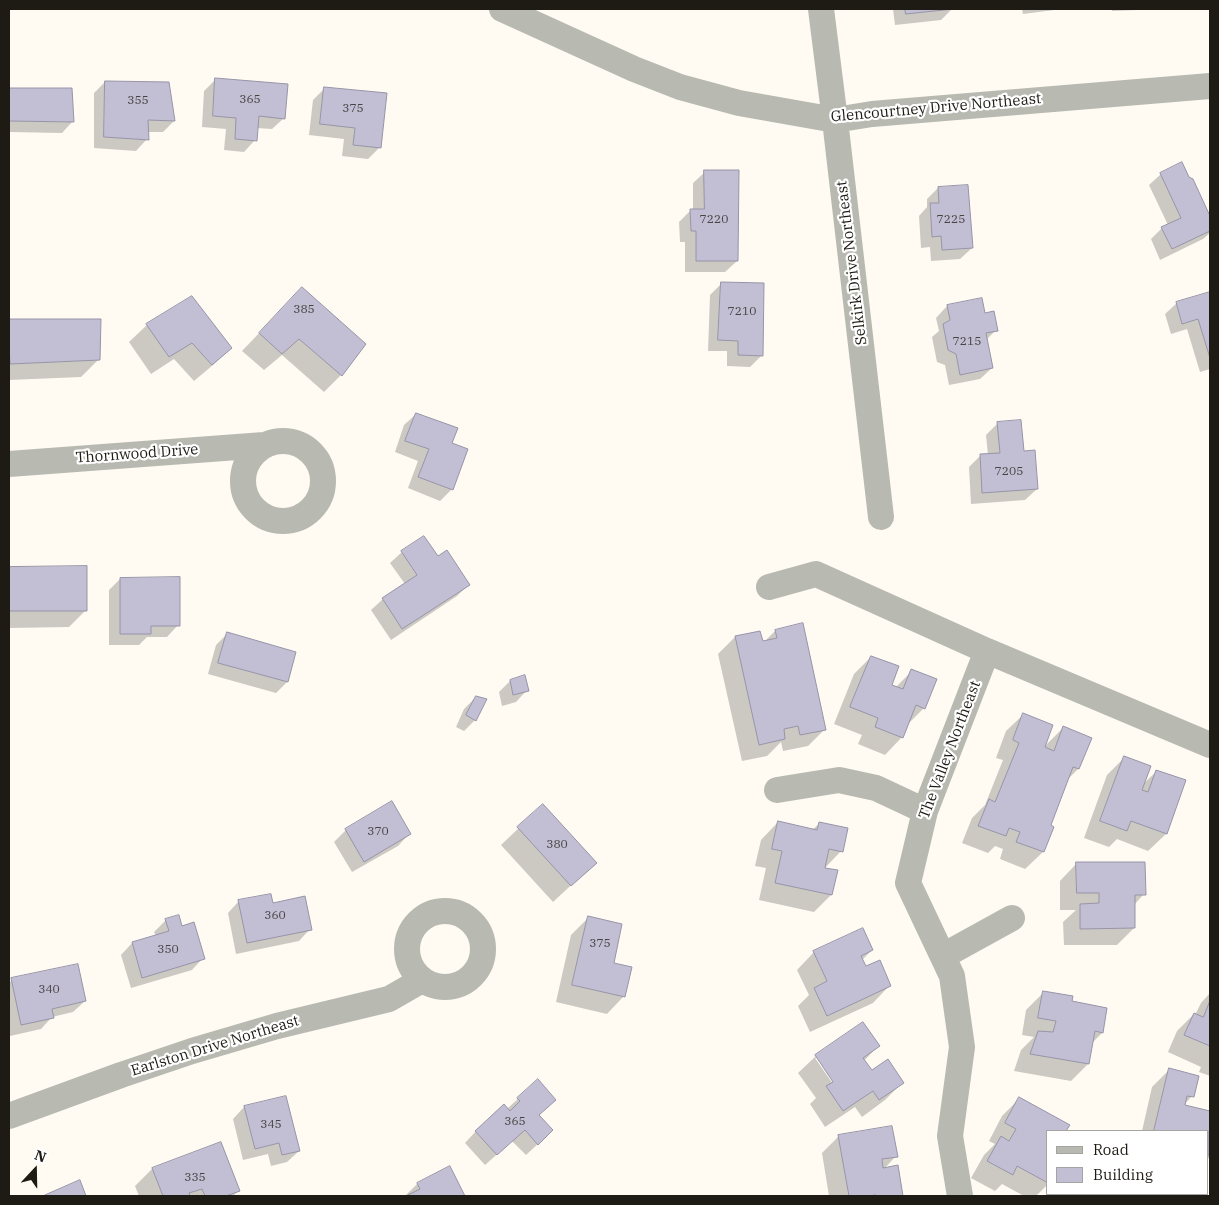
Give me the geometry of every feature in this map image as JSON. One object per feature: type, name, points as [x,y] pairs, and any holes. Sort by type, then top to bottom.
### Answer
[{"type":"street","name":"Glencourtney Drive Northeast","points":[[502,9],[634,69],[680,87],[738,102],[836,120],[872,114],[1210,86]]},
{"type":"street","name":"Selkirk Drive Northeast","points":[[821,9],[836,120],[881,517]]},
{"type":"street","name":"Thornwood Drive","points":[[9,464],[264,445]]},
{"type":"street","points":[[769,586],[816,574],[987,651],[1210,745]]},
{"type":"street","name":"The Valley Northeast","points":[[960,1196],[950,1136],[962,1047],[952,976],[908,883],[925,810],[987,651]]},
{"type":"street","points":[[777,790],[839,780],[876,788],[925,810]]},
{"type":"street","points":[[943,956],[1012,918]]},
{"type":"street","name":"Earlston Drive Northeast","points":[[9,1116],[192,1051],[277,1026],[389,999],[422,980]]},
{"type":"building","points":[[905,9],[953,9],[906,14]]},
{"type":"building","points":[[215,78],[288,84],[285,119],[259,116],[257,141],[235,139],[236,118],[213,116]]},
{"type":"building","points":[[105,81],[169,82],[175,121],[148,120],[149,140],[104,137]]},
{"type":"building","points":[[324,87],[387,93],[381,148],[353,145],[355,128],[320,124]]},
{"type":"building","points":[[9,88],[72,88],[74,122],[9,121]]},
{"type":"building","points":[[1182,162],[1189,177],[1193,179],[1210,216],[1210,231],[1172,249],[1161,227],[1181,218],[1160,173]]},
{"type":"building","points":[[704,170],[739,170],[738,261],[696,261],[696,231],[691,231],[690,209],[704,209]]},
{"type":"building","points":[[968,185],[973,248],[942,250],[941,236],[932,237],[930,203],[939,203],[938,187]]},
{"type":"building","points":[[721,282],[764,283],[763,356],[738,355],[738,341],[718,340]]},
{"type":"building","points":[[302,287],[366,344],[342,376],[299,339],[282,354],[259,333]]},
{"type":"building","points":[[1210,292],[1210,358],[1198,319],[1182,324],[1176,302]]},
{"type":"building","points":[[192,296],[232,348],[212,365],[192,343],[169,357],[146,324]]},
{"type":"building","points":[[982,298],[985,313],[994,311],[998,331],[986,333],[993,368],[960,375],[956,354],[948,350],[943,324],[950,320],[947,305]]},
{"type":"building","points":[[9,319],[101,319],[100,360],[10,364]]},
{"type":"building","points":[[416,413],[458,428],[452,443],[468,449],[453,490],[418,477],[429,449],[405,441]]},
{"type":"building","points":[[1021,420],[1024,451],[1035,450],[1038,489],[982,493],[980,454],[1000,453],[997,422]]},
{"type":"building","points":[[424,536],[438,556],[447,550],[470,585],[402,629],[382,598],[417,575],[401,551]]},
{"type":"building","points":[[87,566],[87,611],[9,611],[9,567]]},
{"type":"building","points":[[180,577],[180,626],[151,626],[151,634],[120,634],[120,578]]},
{"type":"building","points":[[803,623],[826,730],[800,735],[798,726],[784,729],[785,739],[759,745],[735,636],[760,631],[763,641],[777,638],[775,630]]},
{"type":"building","points":[[227,632],[296,652],[288,682],[218,663]]},
{"type":"building","points":[[871,656],[899,666],[892,685],[903,689],[911,669],[937,679],[925,709],[916,705],[903,738],[875,727],[878,718],[850,707]]},
{"type":"building","points":[[525,675],[529,691],[513,695],[510,680]]},
{"type":"building","points":[[476,696],[487,699],[476,721],[466,715]]},
{"type":"building","points":[[1023,713],[1053,725],[1045,747],[1054,751],[1063,726],[1092,738],[1079,769],[1073,767],[1051,825],[1054,827],[1044,852],[1016,842],[1020,832],[1009,828],[1006,836],[978,826],[989,799],[995,802],[1019,743],[1013,740]]},
{"type":"building","points":[[1124,756],[1151,766],[1142,790],[1148,792],[1156,770],[1186,780],[1167,834],[1131,821],[1127,831],[1100,821]]},
{"type":"building","points":[[392,801],[411,834],[364,862],[345,829]]},
{"type":"building","points":[[543,804],[597,863],[571,886],[517,827]]},
{"type":"building","points":[[778,821],[817,830],[819,822],[848,828],[843,852],[829,849],[825,868],[838,870],[832,895],[775,883],[782,851],[772,849]]},
{"type":"building","points":[[1076,862],[1145,862],[1146,895],[1135,895],[1135,928],[1080,929],[1080,904],[1099,903],[1099,893],[1077,893]]},
{"type":"building","points":[[271,894],[273,903],[305,896],[312,930],[247,943],[238,900]]},
{"type":"building","points":[[179,915],[182,926],[194,922],[205,959],[142,978],[132,942],[169,931],[165,919]]},
{"type":"building","points":[[588,916],[622,924],[614,963],[632,967],[625,997],[572,985]]},
{"type":"building","points":[[863,928],[873,950],[861,956],[866,966],[880,960],[891,986],[827,1016],[814,988],[827,981],[813,951]]},
{"type":"building","points":[[78,964],[86,1001],[52,1009],[54,1018],[21,1025],[11,978]]},
{"type":"building","points":[[1043,991],[1073,996],[1072,1001],[1107,1008],[1103,1033],[1095,1031],[1089,1064],[1030,1054],[1038,1031],[1053,1032],[1056,1021],[1038,1018]]},
{"type":"building","points":[[1210,1001],[1210,1046],[1184,1035],[1194,1013],[1203,1017]]},
{"type":"building","points":[[863,1022],[880,1046],[863,1058],[872,1070],[888,1059],[904,1083],[879,1100],[873,1091],[843,1111],[826,1086],[833,1082],[815,1055]]},
{"type":"building","points":[[1169,1068],[1199,1076],[1194,1097],[1187,1096],[1185,1105],[1210,1111],[1210,1155],[1209,1130],[1154,1130]]},
{"type":"building","points":[[538,1079],[556,1100],[539,1115],[553,1130],[538,1145],[525,1130],[497,1155],[475,1131],[504,1104],[510,1111],[520,1101],[517,1098]]},
{"type":"building","points":[[286,1096],[300,1151],[282,1155],[279,1143],[255,1149],[244,1106]]},
{"type":"building","points":[[1019,1097],[1070,1125],[1067,1130],[1046,1130],[1046,1182],[1017,1166],[1013,1175],[987,1161],[1001,1136],[1009,1141],[1016,1129],[1005,1123]]},
{"type":"building","points":[[892,1126],[898,1157],[882,1159],[883,1168],[898,1165],[903,1196],[849,1196],[838,1135]]},
{"type":"building","points":[[221,1142],[240,1191],[226,1196],[205,1196],[202,1189],[189,1193],[190,1196],[163,1196],[152,1168]]},
{"type":"building","points":[[450,1166],[465,1196],[406,1196],[420,1189],[417,1183]]},
{"type":"building","points":[[80,1180],[86,1196],[43,1196]]},
{"type":"building","points":[[1158,1195],[1184,1195],[1183,1196]]}]
